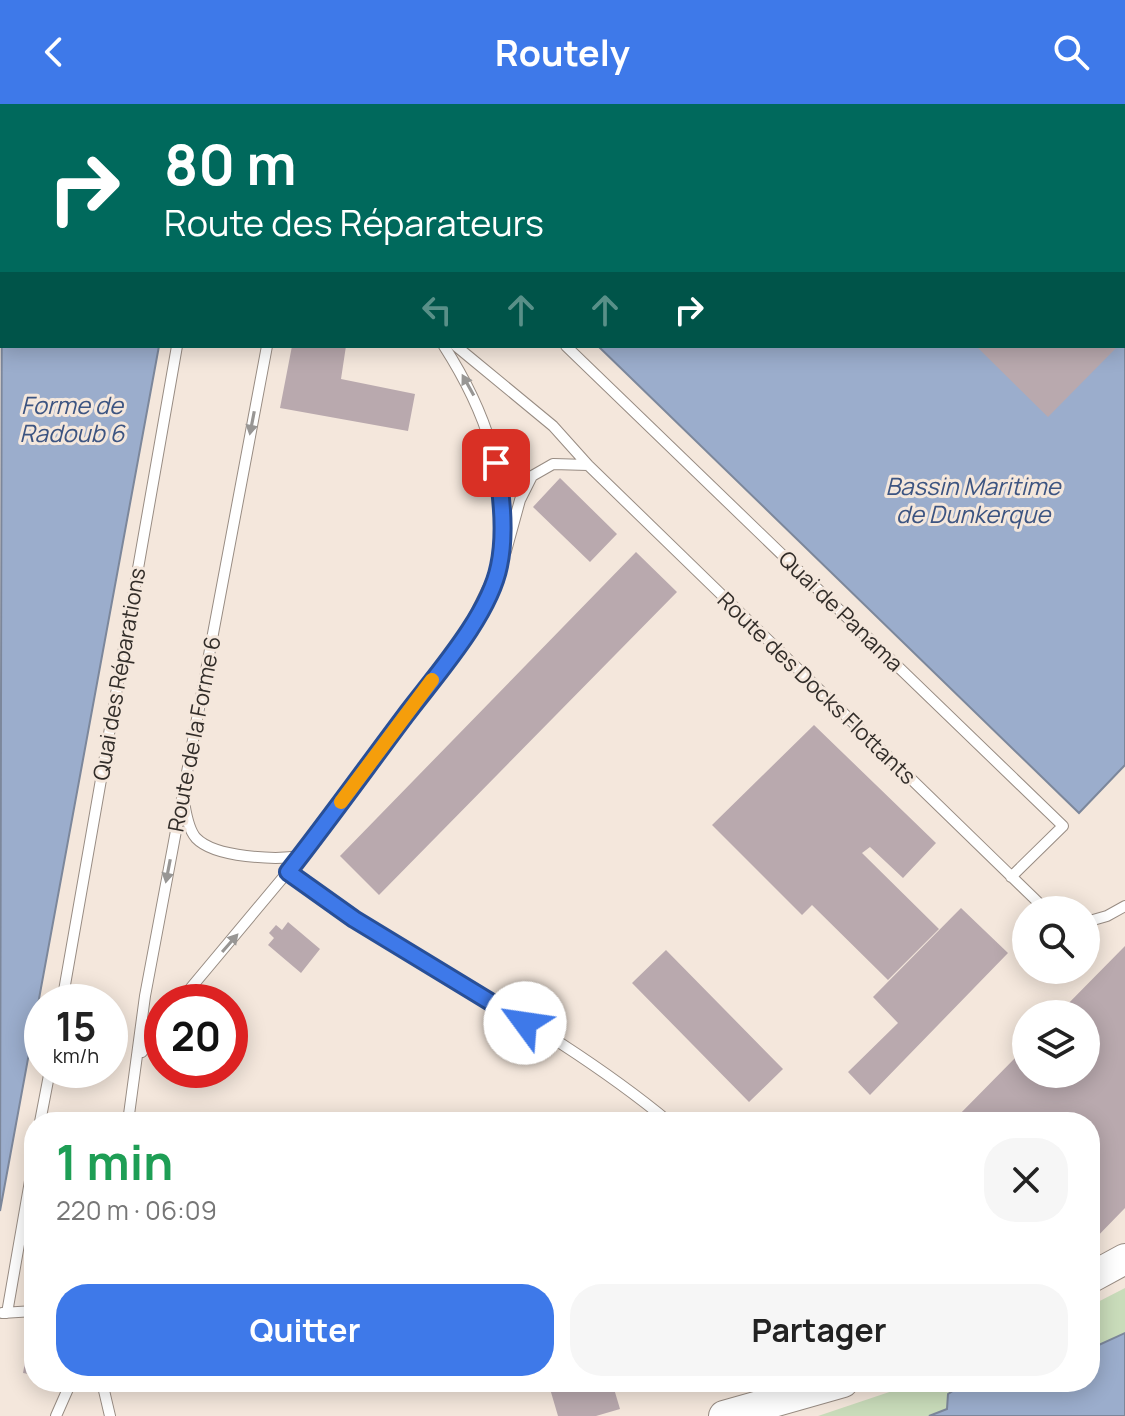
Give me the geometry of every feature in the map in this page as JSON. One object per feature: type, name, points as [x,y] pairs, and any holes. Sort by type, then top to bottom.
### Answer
[{"type":"street","points":[[1100,1273],[1125,1259]]},
{"type":"street","points":[[724,1416],[808,1392]]},
{"type":"lane","name":"Quai des Réparations","points":[[65,984],[177,348]]},
{"type":"lane","name":"Route de la Forme 6","points":[[130,1112],[145,996],[267,348]]},
{"type":"lane","points":[[445,348],[477,401],[491,442],[502,498],[499,569]]},
{"type":"lane","name":"Route des Docks Flottants","points":[[458,348],[553,426],[588,465],[1031,896]]},
{"type":"lane","name":"Quai de Panama","points":[[568,348],[1063,826],[1011,877]]},
{"type":"lane","points":[[194,984],[301,856],[456,647],[499,569],[520,500],[532,476],[553,464],[588,465]]},
{"type":"lane","points":[[183,792],[192,831],[204,843],[266,859],[301,856]]},
{"type":"lane","points":[[288,872],[354,919],[583,1059],[655,1112]]},
{"type":"lane","points":[[1100,918],[1125,906]]},
{"type":"lane","points":[[138,1061],[144,1051]]},
{"type":"lane","points":[[42,1112],[47,1088]]},
{"type":"lane","points":[[24,1208],[3,1313],[24,1312]]},
{"type":"lane","points":[[56,1416],[67,1392]]},
{"type":"lane","points":[[104,1392],[110,1416]]},
{"type":"green space","points":[[1125,1288],[1125,1333],[1100,1344],[1100,1301]]},
{"type":"green space","points":[[889,1392],[957,1392],[948,1409],[929,1416],[818,1416]]},
{"type":"water","name":"Forme de Radoub 6","points":[[2,348],[159,348],[42,984],[24,984],[24,1080],[0,1211]]},
{"type":"water","name":"Bassin Maritime de Dunkerque","points":[[600,348],[1125,348],[1125,765],[1079,813]]},
{"type":"water","points":[[1125,1333],[1125,1416],[929,1416],[947,1409],[948,1394],[951,1392],[1100,1392],[1100,1344]]},
{"type":"building","points":[[292,348],[346,348],[341,379],[415,394],[408,431],[280,408]]},
{"type":"building","points":[[978,348],[1116,348],[1048,417]]},
{"type":"building","points":[[560,478],[617,534],[590,562],[533,507]]},
{"type":"building","points":[[636,552],[677,592],[379,895],[340,856]]},
{"type":"building","points":[[814,725],[936,843],[903,878],[870,847],[862,853],[939,929],[888,980],[812,905],[802,915],[712,825]]},
{"type":"building","points":[[961,908],[1008,953],[870,1095],[848,1072],[898,1023],[873,997]]},
{"type":"building","points":[[288,922],[320,949],[301,973],[268,945],[274,938],[269,933],[276,925],[282,930]]},
{"type":"building","points":[[1125,946],[1125,1208],[1100,1234],[1100,1112],[962,1112],[1012,1061],[1012,1088],[1100,1088],[1100,1000],[1072,1000],[1088,984],[1100,984],[1100,971]]},
{"type":"building","points":[[666,950],[783,1069],[749,1102],[632,983]]},
{"type":"building","points":[[551,1392],[615,1392],[620,1409],[596,1416],[558,1416]]},
{"type":"slow traffic","points":[[341,802],[432,680]]},
{"type":"route","points":[[496,463],[502,498],[502,547],[499,569],[486,597],[456,647],[288,872],[354,919],[525,1023]]}]
